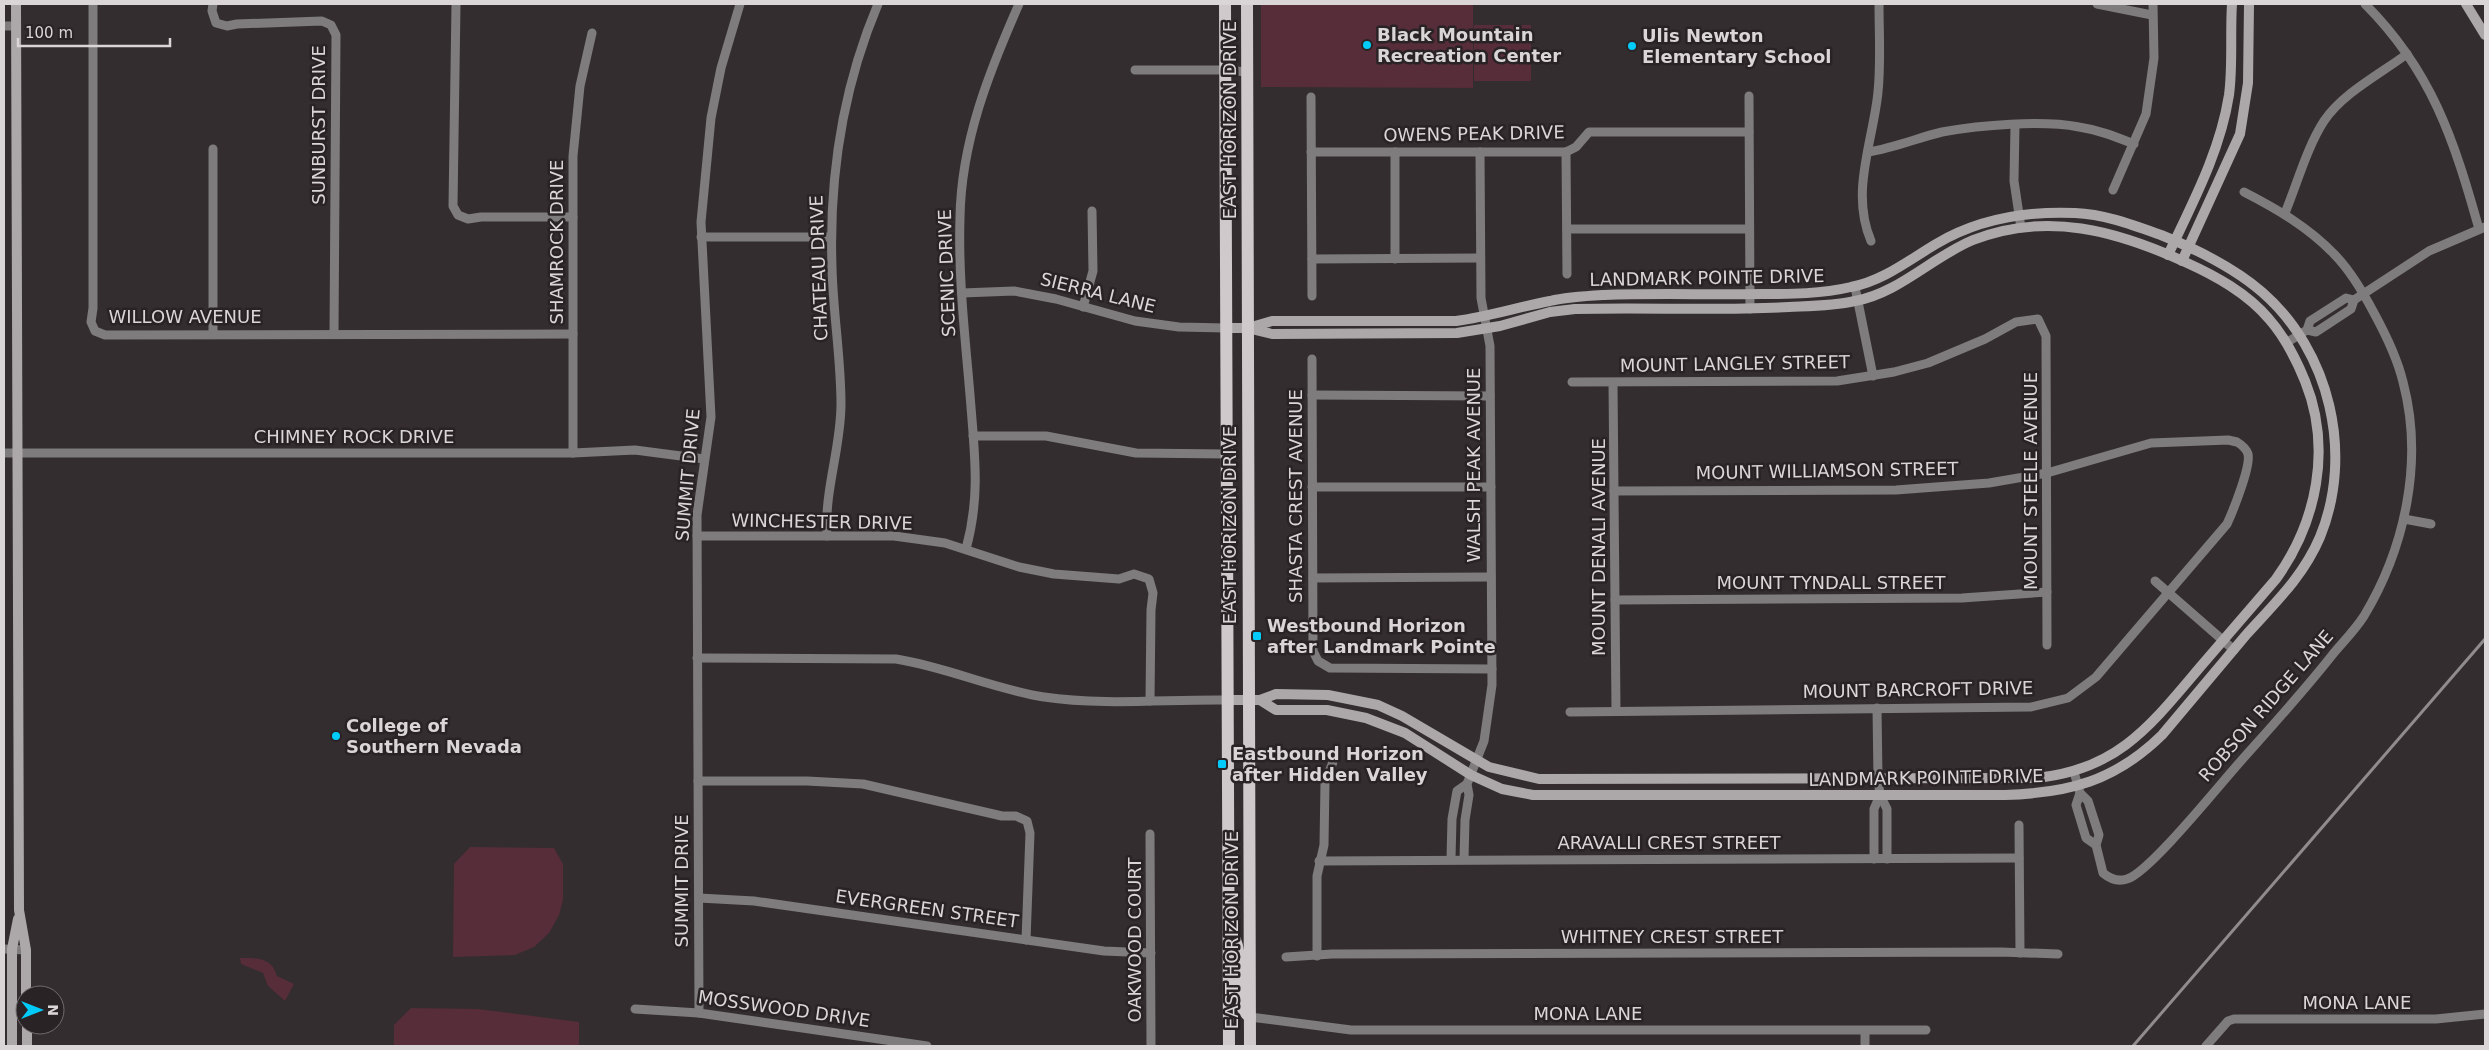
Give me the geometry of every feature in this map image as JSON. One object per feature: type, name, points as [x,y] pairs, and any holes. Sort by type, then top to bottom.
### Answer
[{"type":"main road","name":"EAST HORIZON DRIVE","points":[[1225,4],[1229,1046]]},
{"type":"main road","name":"EAST HORIZON DRIVE","points":[[1247,4],[1247,328],[1254,700],[1250,1046]]},
{"type":"main road","points":[[1229,930],[1234,936],[1239,952],[1240,1004],[1244,1013],[1250,1017]]},
{"type":"street","points":[[16,4],[19,910],[26,950],[26,985]]},
{"type":"street","name":"WILLOW AVENUE","points":[[93,4],[93,308],[91,322],[95,331],[105,334],[573,334]]},
{"type":"street","name":"SUNBURST DRIVE","points":[[213,4],[212,11],[216,23],[227,26],[322,21],[331,25],[336,35],[334,334]]},
{"type":"street","points":[[456,4],[453,206],[458,215],[468,219],[481,217],[573,217]]},
{"type":"street","name":"SUMMIT DRIVE","points":[[699,1013],[697,536],[699,495],[710,417],[701,237],[704,172],[711,118],[721,68],[740,4]]},
{"type":"street","name":"CHATEAU DRIVE","points":[[827,536],[827,508],[839,440],[841,403],[831,237],[834,175],[843,117],[860,51],[878,4]]},
{"type":"street","name":"SCENIC DRIVE","points":[[966,549],[976,501],[962,293],[960,216],[966,162],[980,101],[1018,4]]},
{"type":"street","points":[[1871,241],[1863,222],[1862,175],[1868,152],[1879,86],[1879,4]]},
{"type":"street","points":[[2097,4],[2152,15]]},
{"type":"street","points":[[2113,190],[2146,114],[2151,91],[2154,58],[2153,4]]},
{"type":"street","points":[[2168,254],[2208,170],[2220,136],[2229,86],[2232,4]]},
{"type":"street","points":[[2182,261],[2240,134],[2248,83],[2249,4]]},
{"type":"street","points":[[2286,343],[2303,333],[2316,332],[2351,309],[2354,300],[2429,251],[2482,228],[2456,149],[2444,120],[2418,69],[2365,4]]},
{"type":"street","points":[[2466,4],[2485,35]]},
{"type":"street","points":[[4,26],[16,26]]},
{"type":"street","name":"SHAMROCK DRIVE","points":[[572,453],[575,121],[592,33]]},
{"type":"street","points":[[2285,213],[2300,177],[2309,148],[2325,120],[2339,104],[2407,54]]},
{"type":"street","points":[[1135,70],[1226,70],[1247,72]]},
{"type":"street","points":[[1749,96],[1750,309]]},
{"type":"street","points":[[1311,97],[1312,296]]},
{"type":"street","points":[[1868,152],[1891,148],[1940,133],[1980,126],[2077,126],[2102,132],[2134,144]]},
{"type":"street","points":[[2015,126],[2014,182],[2021,228]]},
{"type":"street","name":"OWENS PEAK DRIVE","points":[[1311,152],[1566,152],[1576,147],[1589,132],[1749,132]]},
{"type":"street","points":[[213,150],[214,333]]},
{"type":"street","points":[[1395,152],[1396,259]]},
{"type":"street","name":"WALSH PEAK AVENUE","points":[[1469,779],[1484,741],[1489,712],[1492,669],[1490,346],[1488,329],[1480,298],[1480,152]]},
{"type":"street","points":[[1566,152],[1567,274]]},
{"type":"street","name":"ROBSON RIDGE LANE","points":[[2079,790],[2088,801],[2099,835],[2096,845],[2103,873],[2113,879],[2127,880],[2161,851],[2320,670],[2363,617],[2394,556],[2404,519],[2411,449],[2404,383],[2390,343],[2364,294],[2335,255],[2285,213],[2244,192]]},
{"type":"street","points":[[1083,307],[1093,272],[1092,211]]},
{"type":"street","name":"LANDMARK POINTE DRIVE","points":[[1247,328],[1272,321],[1438,322],[1485,318],[1567,298],[1605,295],[1818,293],[1856,287],[1891,272],[1939,242],[1970,228],[2019,215],[2077,212],[2107,217],[2175,241],[2223,265],[2251,283],[2303,333],[2321,377],[2332,419],[2335,452],[2334,481],[2328,510],[2320,536],[2296,580],[2146,751],[2112,773],[2079,790],[2038,794],[1548,796],[1502,789],[1469,779],[1405,733],[1366,718],[1327,710],[1276,710],[1254,700]]},
{"type":"street","name":"LANDMARK POINTE DRIVE","points":[[1226,328],[1247,328],[1272,334],[1457,333],[1488,329],[1541,314],[1575,309],[1816,307],[1859,301],[1891,287],[1968,243],[2005,230],[2063,226],[2105,232],[2132,239],[2168,254],[2234,288],[2252,302],[2270,319],[2286,343],[2306,383],[2316,423],[2319,457],[2312,507],[2292,557],[2154,721],[2111,755],[2074,772],[2036,778],[1539,779],[1506,773],[1476,761],[1402,716],[1378,705],[1328,695],[1276,694],[1254,700],[1228,700]]},
{"type":"street","points":[[1567,229],[1749,229]]},
{"type":"street","points":[[701,237],[831,237]]},
{"type":"street","points":[[1312,259],[1480,258]]},
{"type":"street","points":[[1856,287],[1874,376]]},
{"type":"street","name":"SIERRA LANE","points":[[962,293],[1014,291],[1056,299],[1135,321],[1158,325],[1226,328]]},
{"type":"street","name":"MOUNT LANGLEY STREET","points":[[1572,382],[1837,381],[1874,376],[1928,363],[1985,339],[2016,322],[2038,319]]},
{"type":"street","name":"MOUNT STEELE AVENUE","points":[[2038,319],[2046,336],[2047,645]]},
{"type":"street","name":"SHASTA CREST AVENUE","points":[[1312,359],[1313,651],[1318,661],[1330,668],[1492,669]]},
{"type":"street","name":"MOUNT DENALI AVENUE","points":[[1613,382],[1616,711]]},
{"type":"street","points":[[1312,395],[1490,396]]},
{"type":"street","points":[[973,436],[1046,436],[1136,453],[1227,454]]},
{"type":"street","name":"MOUNT WILLIAMSON STREET","points":[[1614,491],[1896,490],[1989,484],[2047,473],[2151,443],[2228,440],[2237,442],[2244,447]]},
{"type":"street","name":"MOUNT BARCROFT DRIVE","points":[[1570,712],[2031,707],[2068,698],[2096,677],[2227,524],[2248,465],[2248,455],[2244,447]]},
{"type":"street","name":"CHIMNEY ROCK DRIVE","points":[[4,453],[572,453],[648,451],[704,459]]},
{"type":"street","points":[[1312,487],[1491,487]]},
{"type":"street","points":[[2404,519],[2431,524]]},
{"type":"street","name":"WINCHESTER DRIVE","points":[[697,536],[894,536],[945,543],[1019,567],[1054,574],[1119,579],[1134,574],[1149,579],[1153,593],[1150,610],[1150,701]]},
{"type":"street","points":[[1313,578],[1491,577]]},
{"type":"street","points":[[2155,581],[2234,650]]},
{"type":"street","name":"MOUNT TYNDALL STREET","points":[[1615,600],[1962,598],[2047,592]]},
{"type":"street","points":[[698,658],[896,659],[918,662],[1000,688],[1044,697],[1091,701],[1228,700]]},
{"type":"street","points":[[1877,708],[1878,779],[1880,795],[1886,809],[1887,859]]},
{"type":"street","points":[[1317,956],[1319,861],[1324,845],[1324,782],[1333,762]]},
{"type":"street","points":[[2074,772],[2079,790]]},
{"type":"street","points":[[1464,859],[1469,779]]},
{"type":"street","points":[[1451,859],[1453,808],[1457,791],[1469,779]]},
{"type":"street","points":[[698,781],[807,781],[863,784],[1027,821],[1030,834],[1026,940]]},
{"type":"street","points":[[1874,859],[1874,808],[1880,795]]},
{"type":"street","points":[[2019,824],[2020,953]]},
{"type":"street","name":"OAKWOOD COURT","points":[[1150,834],[1151,1046]]},
{"type":"street","name":"ARAVALLI CREST STREET","points":[[1319,861],[2020,858]]},
{"type":"street","name":"EVERGREEN STREET","points":[[699,898],[754,901],[1104,951],[1151,953]]},
{"type":"street","points":[[12,1046],[8,949],[19,910]]},
{"type":"street","points":[[8,949],[26,950]]},
{"type":"street","name":"WHITNEY CREST STREET","points":[[1286,957],[1332,954],[2058,954]]},
{"type":"street","name":"MOSSWOOD DRIVE","points":[[635,1008],[699,1013],[928,1046]]},
{"type":"street","name":"MONA LANE","points":[[2206,1046],[2228,1021],[2240,1019],[2436,1019],[2485,1014]]},
{"type":"street","name":"MONA LANE","points":[[1250,1017],[1352,1030],[1926,1030]]},
{"type":"street","points":[[1865,1031],[1865,1046]]},
{"type":"shaded area","name":"Black Mountain Recreation Center","points":[[1261,4],[1473,4],[1473,88],[1261,87]]},
{"type":"shaded area","points":[[1474,25],[1531,25],[1531,81],[1474,81]]},
{"type":"shaded area","points":[[470,847],[554,848],[563,864],[563,900],[559,915],[549,933],[534,947],[515,955],[453,957],[454,864]]},
{"type":"shaded area","points":[[240,958],[263,960],[271,965],[277,976],[294,984],[285,1001],[268,986],[263,973],[241,964]]},
{"type":"shaded area","points":[[411,1008],[478,1009],[579,1022],[579,1046],[394,1046],[394,1025]]},
{"type":"railway","points":[[2133,1046],[2485,639]]},
{"type":"place","name":"Black Mountain Recreation Center","points":[[1367,45]]},
{"type":"place","name":"Ulis Newton Elementary School","points":[[1632,46]]},
{"type":"place","name":"Westbound Horizon after Landmark Pointe","points":[[1257,636]]},
{"type":"place","name":"College of Southern Nevada","points":[[336,736]]},
{"type":"place","name":"Eastbound Horizon after Hidden Valley","points":[[1222,764]]}]
